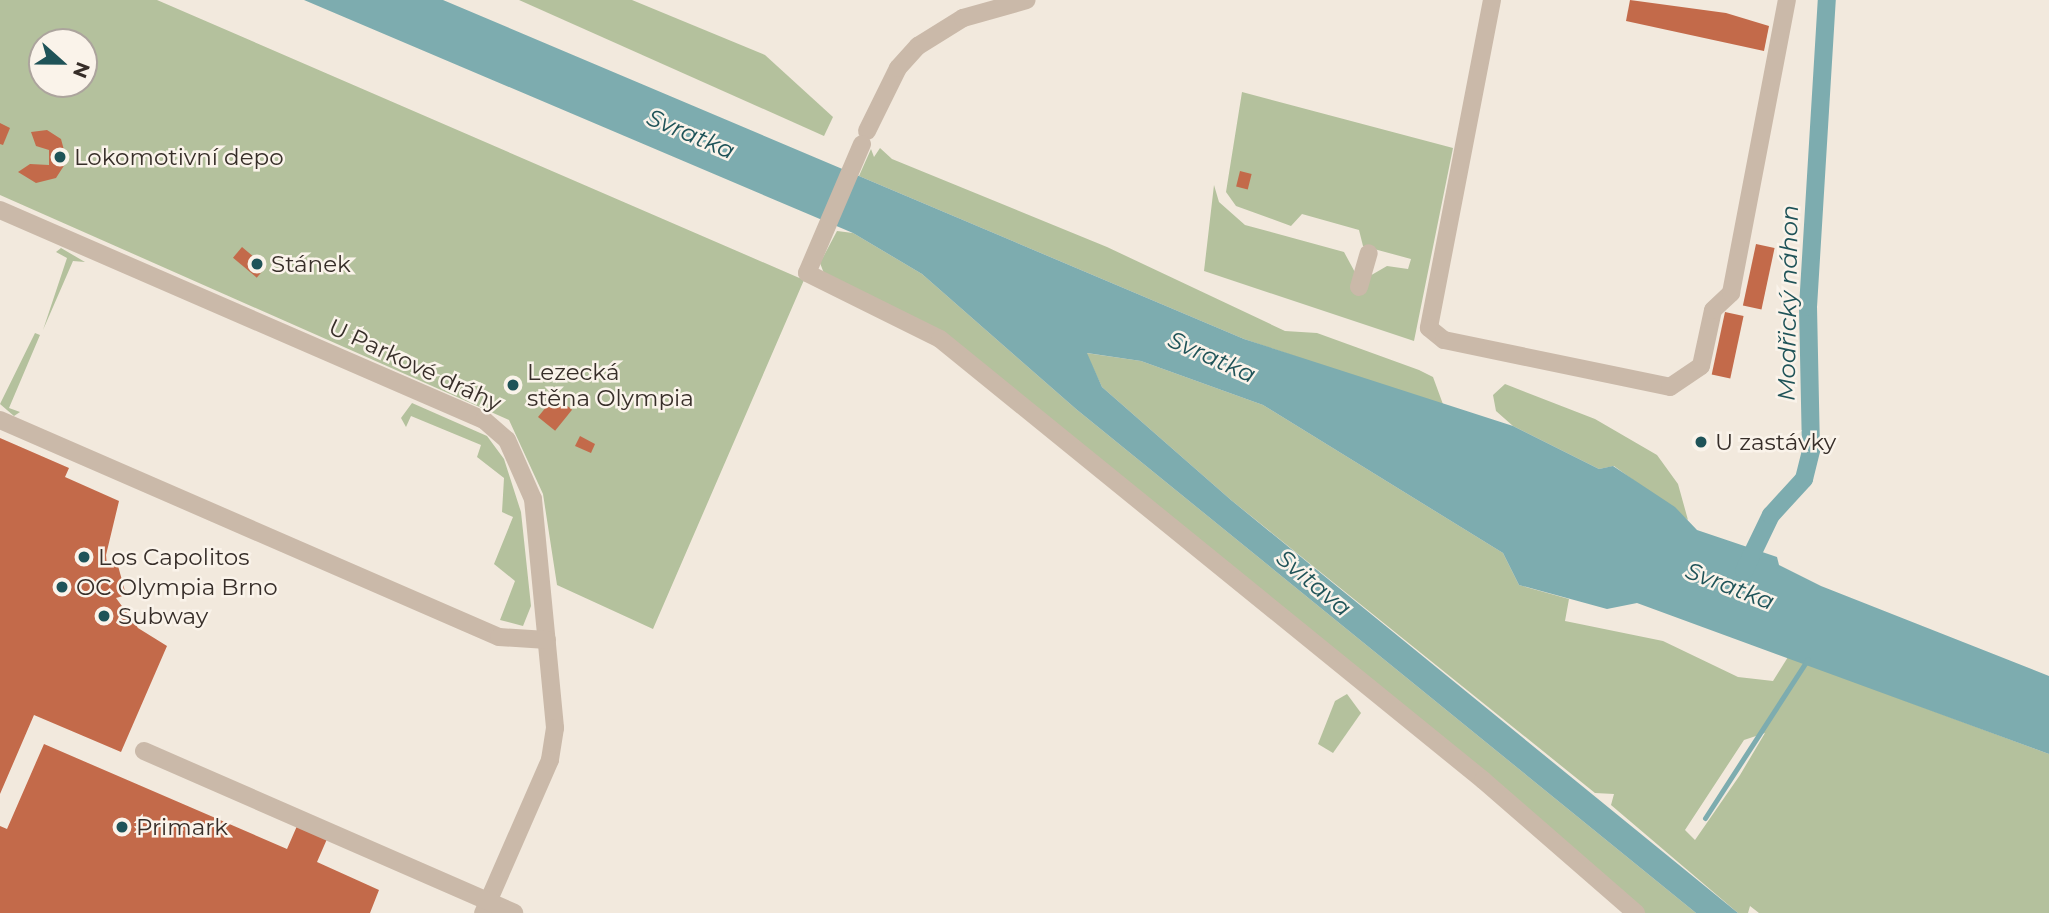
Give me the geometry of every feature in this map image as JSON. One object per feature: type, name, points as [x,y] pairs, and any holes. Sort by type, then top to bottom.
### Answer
[{"type":"street","points":[[1027,0],[995,8],[918,46],[898,68],[864,138],[807,273],[940,339],[1016,406],[1137,495],[1217,568],[1483,780],[1636,913]]},
{"type":"street","points":[[1492,0],[1429,328],[1444,340],[1670,387],[1701,366],[1713,310],[1731,293],[1787,0]]},
{"type":"street","name":"U Parkové dráhy","points":[[0,210],[498,428],[533,499],[554,745],[485,908]]},
{"type":"street","points":[[1359,287],[1369,253]]},
{"type":"street","points":[[0,420],[499,637],[547,640]]},
{"type":"street","points":[[144,751],[485,908],[514,913]]},
{"type":"green space","points":[[0,0],[157,0],[804,280],[653,629],[557,585],[543,494],[509,420],[0,195]]},
{"type":"green space","points":[[519,0],[632,0],[765,55],[833,117],[824,136]]},
{"type":"green space","points":[[1242,92],[1453,148],[1414,341],[1204,271],[1214,185],[1219,202],[1245,225],[1344,252],[1357,276],[1368,277],[1387,266],[1408,269],[1411,259],[1363,246],[1359,230],[1302,214],[1291,226],[1236,206],[1226,192]]},
{"type":"green space","points":[[880,148],[892,159],[1107,247],[1285,331],[1317,333],[1419,370],[1433,377],[1444,407],[1244,339],[859,176],[871,149],[874,157]]},
{"type":"green space","points":[[837,231],[853,233],[922,274],[1076,409],[1696,913],[1643,913],[968,355],[825,276],[820,263]]},
{"type":"green space","points":[[61,248],[85,262],[73,261],[43,330],[67,258],[56,252]]},
{"type":"green space","points":[[35,333],[40,335],[9,408],[20,412],[14,416],[0,404]]},
{"type":"green space","points":[[1086,353],[1141,361],[1263,405],[1503,553],[1519,585],[1569,599],[1565,621],[1663,641],[1738,677],[1773,681],[1788,657],[2049,754],[2049,913],[1759,913],[1750,906],[1748,913],[1738,913],[1611,805],[1614,794],[1595,793],[1231,500],[1102,387]],"holes":[[[1765,733],[1695,840],[1685,830],[1744,740]]]},
{"type":"green space","points":[[1505,384],[1595,419],[1657,455],[1678,484],[1688,520],[1614,466],[1599,469],[1513,426],[1496,411],[1493,395]]},
{"type":"green space","points":[[412,403],[487,436],[504,459],[521,512],[531,606],[523,626],[500,620],[515,581],[494,564],[513,517],[502,512],[504,478],[477,457],[481,445],[411,416],[406,427],[401,418]]},
{"type":"green space","points":[[1347,694],[1361,713],[1333,753],[1318,744],[1335,701]]},
{"type":"water","points":[[304,0],[443,0],[1244,339],[1513,426],[1599,469],[1613,466],[1675,507],[1697,530],[1777,557],[1779,565],[1821,586],[2049,676],[2049,754],[1637,603],[1607,609],[1519,585],[1503,553],[1263,405],[1141,361],[1087,353],[1102,387],[1231,500],[1738,913],[1696,913],[1076,409],[922,274],[853,233]]},
{"type":"building","points":[[1630,0],[1726,13],[1769,26],[1764,51],[1626,21]]},
{"type":"building","points":[[0,123],[10,128],[3,145],[0,144]]},
{"type":"building","name":"Lokomotivní depo","points":[[47,130],[61,139],[67,161],[56,178],[36,183],[18,172],[30,164],[49,165],[49,150],[36,146],[31,132]]},
{"type":"building","points":[[1240,171],[1252,174],[1248,189],[1236,187]]},
{"type":"building","points":[[1756,244],[1775,248],[1761,310],[1743,306]]},
{"type":"building","points":[[242,247],[266,267],[257,278],[233,258]]},
{"type":"building","points":[[1725,312],[1744,316],[1730,379],[1712,375]]},
{"type":"building","points":[[555,396],[572,410],[555,431],[538,417]]},
{"type":"building","points":[[580,436],[595,444],[591,453],[575,446]]},
{"type":"building","name":"OC Olympia Brno","points":[[0,438],[69,468],[65,477],[119,501],[106,555],[107,566],[117,562],[126,595],[116,598],[138,628],[167,646],[121,752],[34,715],[0,794]]},
{"type":"building","name":"Primark","points":[[44,744],[287,849],[297,826],[327,839],[317,862],[379,890],[370,913],[0,913],[0,826],[7,829]]},
{"type":"waterway","name":"Modřický náhon","points":[[1744,571],[1771,515],[1804,479],[1811,450],[1808,307],[1827,0]]},
{"type":"waterway","points":[[1705,818],[1808,659]]},
{"type":"place","name":"Lokomotivní depo","points":[[60,157]]},
{"type":"place","name":"Stánek","points":[[257,264]]},
{"type":"place","name":"Lezecká stěna Olympia","points":[[513,385]]},
{"type":"place","name":"U zastávky","points":[[1701,442]]},
{"type":"place","name":"Los Capolitos","points":[[84,557]]},
{"type":"place","name":"OC Olympia Brno","points":[[62,587]]},
{"type":"place","name":"Subway","points":[[104,616]]},
{"type":"place","name":"Primark","points":[[122,827]]},
{"type":"water label","name":"Svratka","points":[[691,134]]},
{"type":"water label","name":"Svratka","points":[[1212,357]]},
{"type":"water label","name":"Svitava","points":[[1314,583]]},
{"type":"water label","name":"Svratka","points":[[1730,586]]}]
